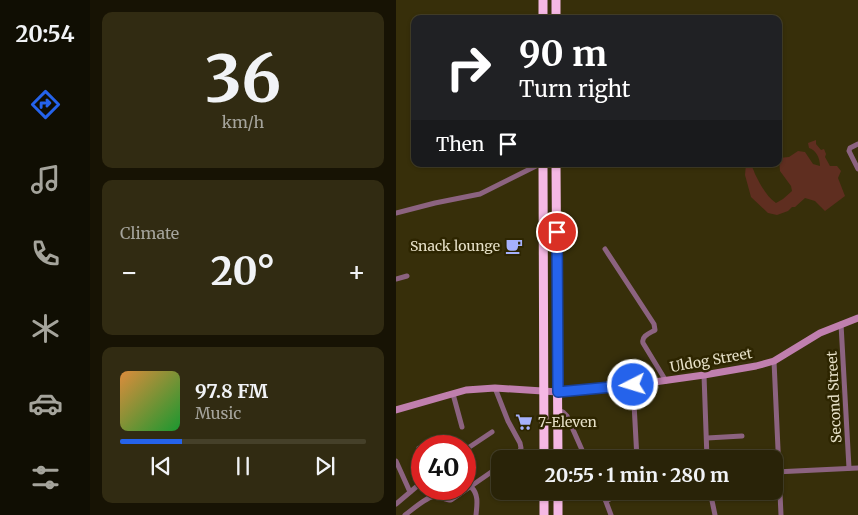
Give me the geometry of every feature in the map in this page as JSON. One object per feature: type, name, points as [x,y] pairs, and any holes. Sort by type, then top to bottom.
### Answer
[{"type":"highway","points":[[544,0],[544,15]]},
{"type":"highway","points":[[556,0],[556,15]]},
{"type":"highway","points":[[542,167],[544,450]]},
{"type":"highway","points":[[556,167],[558,450]]},
{"type":"highway","points":[[544,500],[544,515]]},
{"type":"highway","points":[[558,500],[558,515]]},
{"type":"street","points":[[858,144],[849,150],[858,169]]},
{"type":"street","points":[[396,213],[480,194],[536,167]]},
{"type":"street","points":[[605,248],[654,324],[655,330],[642,340],[666,381]]},
{"type":"street","points":[[396,279],[407,276]]},
{"type":"street","name":"Uldog Street","points":[[544,391],[558,392],[633,385],[756,366],[774,361],[820,333],[858,318]]},
{"type":"street","name":"Second Street","points":[[841,324],[849,468]]},
{"type":"street","points":[[774,361],[776,450]]},
{"type":"street","points":[[704,375],[706,450]]},
{"type":"street","points":[[633,385],[636,450]]},
{"type":"street","points":[[495,388],[508,421],[520,443],[520,450]]},
{"type":"street","points":[[396,410],[466,390],[495,388],[544,391]]},
{"type":"street","points":[[454,394],[462,427]]},
{"type":"street","points":[[558,410],[567,416],[582,450]]},
{"type":"street","points":[[476,443],[492,432]]},
{"type":"street","points":[[707,438],[742,436]]},
{"type":"street","points":[[396,461],[410,492],[396,504]]},
{"type":"street","points":[[783,471],[858,468]]},
{"type":"street","points":[[476,483],[491,473]]},
{"type":"street","points":[[476,497],[478,502],[476,515]]},
{"type":"street","points":[[405,515],[425,500]]},
{"type":"street","points":[[609,500],[606,502],[612,515]]},
{"type":"street","points":[[712,500],[715,515]]},
{"type":"street","points":[[780,500],[781,515]]},
{"type":"shaded area","points":[[816,140],[816,144],[821,150],[824,149],[825,157],[830,166],[837,166],[841,171],[838,178],[845,196],[825,211],[815,201],[805,198],[788,211],[777,215],[768,213],[751,197],[745,175],[746,167],[752,167],[764,191],[776,203],[792,191],[791,186],[780,171],[782,158],[789,157],[798,151],[805,152],[813,164],[820,166],[817,155],[809,148],[808,143]]},
{"type":"place","name":"Snack lounge","points":[[514,246]]},
{"type":"place","name":"7-Eleven","points":[[524,422]]},
{"type":"route","points":[[557,232],[558,392],[633,385]]}]
